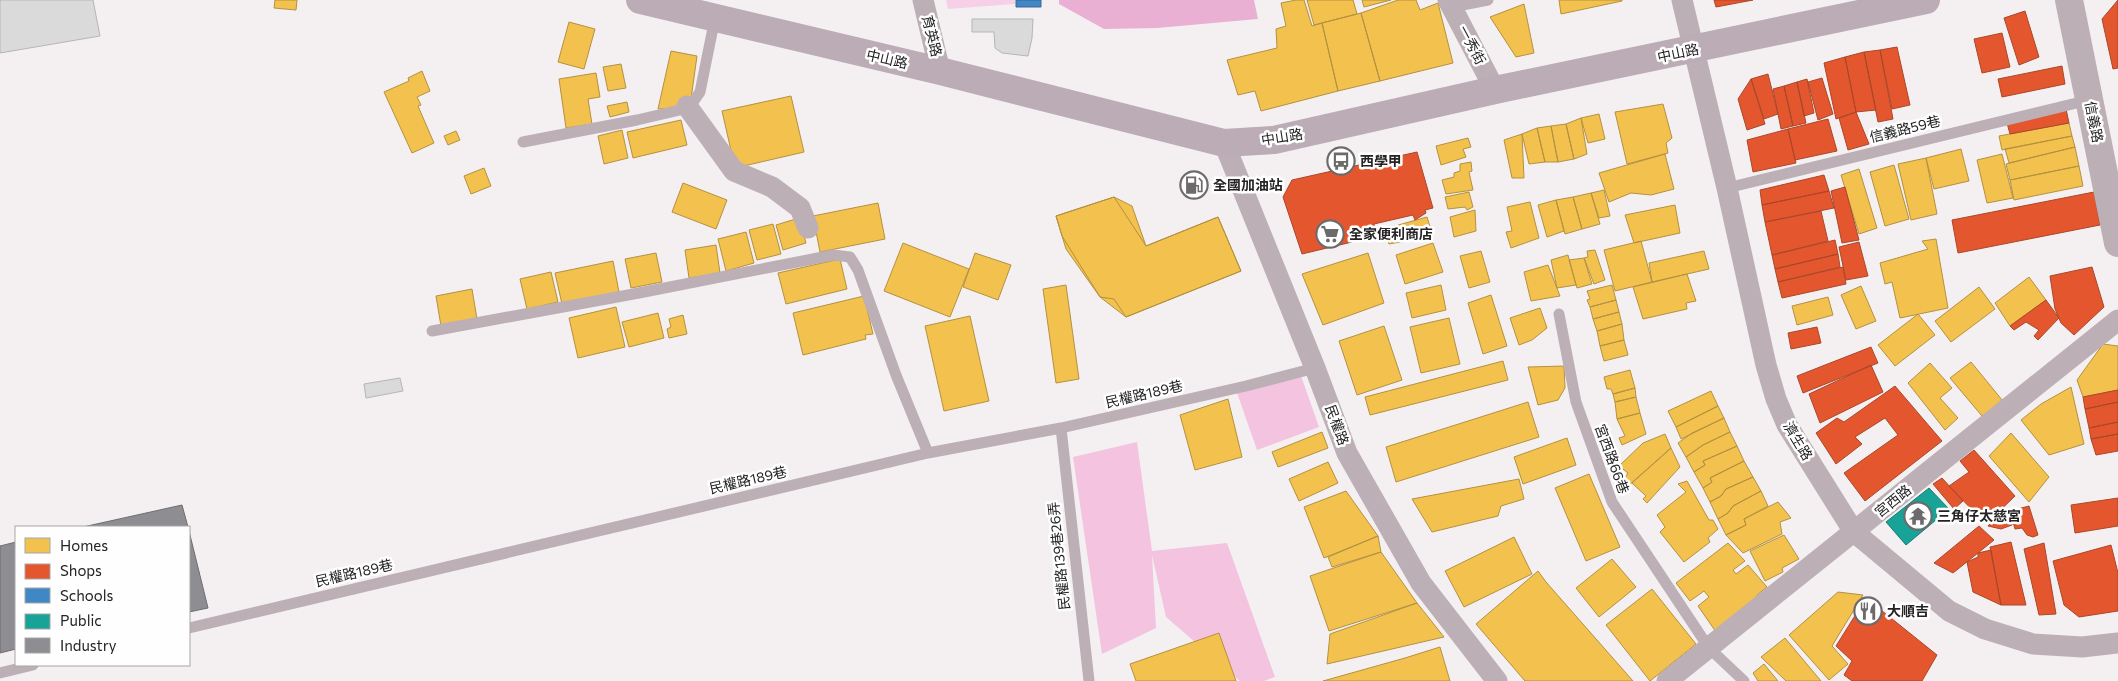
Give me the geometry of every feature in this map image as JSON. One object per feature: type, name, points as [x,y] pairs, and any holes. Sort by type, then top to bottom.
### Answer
[{"type":"main road","name":"中山路","points":[[640,0],[940,71],[1224,143],[1274,140],[1495,90],[1926,0]]},
{"type":"street","name":"育英路","points":[[923,0],[940,71]]},
{"type":"street","name":"濟生路","points":[[1682,0],[1727,188],[1766,365],[1776,399],[1787,425],[1854,532],[1949,611],[1985,629],[2033,644],[2082,647],[2118,642]]},
{"type":"street","name":"信義路","points":[[2069,0],[2118,243]]},
{"type":"street","name":"一秀街","points":[[1450,4],[1495,90]]},
{"type":"street","points":[[687,106],[734,171],[772,188],[800,208],[808,228]]},
{"type":"street","name":"民權路","points":[[1224,143],[1315,368],[1347,453],[1421,583],[1497,681]]},
{"type":"street","name":"宮西路","points":[[1667,681],[2118,320]]},
{"type":"lane","points":[[1450,4],[1488,0]]},
{"type":"lane","points":[[524,142],[638,120],[680,110],[687,106],[693,102],[700,92],[715,18]]},
{"type":"lane","name":"信義路59巷","points":[[1727,188],[2090,100]]},
{"type":"lane","points":[[432,331],[833,255],[850,257],[858,270],[896,375],[928,453]]},
{"type":"lane","name":"宮西路66巷","points":[[1559,314],[1576,402],[1612,502],[1709,648],[1744,681]]},
{"type":"lane","name":"民權路189巷","points":[[190,628],[928,453],[1061,428],[1246,386],[1315,368]]},
{"type":"lane","name":"民權路139巷26弄","points":[[1061,428],[1089,681]]},
{"type":"lane","points":[[0,672],[28,666]]},
{"type":"shaded area","points":[[946,0],[1015,0],[1015,4],[948,9]]},
{"type":"shaded area","points":[[1059,0],[1254,0],[1258,19],[1157,28],[1104,29],[1059,4]]},
{"type":"shaded area","points":[[1300,373],[1319,427],[1257,450],[1236,390]]},
{"type":"shaded area","points":[[1137,442],[1152,551],[1227,543],[1275,677],[1264,681],[1240,681],[1166,617],[1152,555],[1156,628],[1102,654],[1073,457]]},
{"type":"building: Homes","points":[[275,0],[297,0],[296,10],[274,8]]},
{"type":"building: Homes","points":[[1304,0],[1312,26],[1322,23],[1338,91],[1261,111],[1255,91],[1238,95],[1227,60],[1277,48],[1276,29],[1286,26],[1281,3]]},
{"type":"building: Homes","points":[[1307,0],[1353,0],[1357,14],[1314,25]]},
{"type":"building: Homes","points":[[1362,0],[1391,0],[1364,7]]},
{"type":"building: Homes","points":[[1398,0],[1416,0],[1420,10],[1438,3],[1453,63],[1380,81],[1361,13]]},
{"type":"building: Homes","points":[[1559,0],[1622,0],[1622,1],[1561,14]]},
{"type":"building: Homes","points":[[1524,4],[1534,53],[1516,57],[1490,17]]},
{"type":"building: Homes","points":[[1361,13],[1380,81],[1338,91],[1322,23]]},
{"type":"building: Homes","points":[[569,22],[595,29],[584,69],[558,62]]},
{"type":"building: Homes","points":[[671,51],[697,56],[691,99],[676,108],[658,109]]},
{"type":"building: Homes","points":[[621,64],[626,88],[608,91],[603,67]]},
{"type":"building: Homes","points":[[422,71],[430,91],[417,97],[421,105],[418,106],[434,143],[412,153],[384,92],[409,81],[408,78]]},
{"type":"building: Homes","points":[[596,73],[600,97],[588,99],[592,124],[566,128],[559,79]]},
{"type":"building: Homes","points":[[791,96],[804,152],[735,168],[722,111]]},
{"type":"building: Homes","points":[[627,102],[629,112],[610,117],[607,106]]},
{"type":"building: Homes","points":[[1663,104],[1672,138],[1666,143],[1668,153],[1627,164],[1615,112]]},
{"type":"building: Homes","points":[[1599,114],[1605,139],[1588,143],[1581,118]]},
{"type":"building: Homes","points":[[1581,118],[1587,154],[1574,159],[1566,124]]},
{"type":"building: Homes","points":[[681,120],[687,145],[633,158],[627,132]]},
{"type":"building: Homes","points":[[2069,123],[2072,136],[2002,150],[1999,136]]},
{"type":"building: Homes","points":[[1566,124],[1574,159],[1558,162],[1551,126]]},
{"type":"building: Homes","points":[[1551,126],[1558,162],[1545,162],[1537,128]]},
{"type":"building: Homes","points":[[1537,128],[1545,162],[1529,164],[1522,134]]},
{"type":"building: Homes","points":[[622,130],[628,158],[604,164],[598,136]]},
{"type":"building: Homes","points":[[456,131],[460,140],[448,145],[444,136]]},
{"type":"building: Homes","points":[[1522,134],[1524,178],[1512,178],[1504,140]]},
{"type":"building: Homes","points":[[2072,136],[2075,147],[2009,163],[2005,149]]},
{"type":"building: Homes","points":[[1468,138],[1471,147],[1463,149],[1466,157],[1441,165],[1436,146]]},
{"type":"building: Homes","points":[[2075,147],[2079,166],[2010,180],[2006,164]]},
{"type":"building: Homes","points":[[1961,149],[1969,181],[1934,189],[1926,158]]},
{"type":"building: Homes","points":[[1665,154],[1674,189],[1651,195],[1631,193],[1609,202],[1599,173]]},
{"type":"building: Homes","points":[[2002,154],[2013,198],[1987,203],[1977,160]]},
{"type":"building: Homes","points":[[1926,158],[1937,214],[1911,220],[1898,164]]},
{"type":"building: Homes","points":[[1471,162],[1472,171],[1469,172],[1473,190],[1446,194],[1442,180],[1454,177],[1454,173],[1460,171],[1460,164]]},
{"type":"building: Homes","points":[[1894,165],[1909,219],[1885,226],[1870,172]]},
{"type":"building: Homes","points":[[2079,166],[2083,186],[2014,200],[2010,180]]},
{"type":"building: Homes","points":[[484,168],[491,186],[471,194],[464,176]]},
{"type":"building: Homes","points":[[1859,169],[1877,228],[1859,234],[1841,175]]},
{"type":"building: Homes","points":[[683,183],[727,200],[716,229],[672,212]]},
{"type":"building: Homes","points":[[1604,190],[1610,216],[1599,218],[1591,193]]},
{"type":"building: Homes","points":[[1469,192],[1473,207],[1467,210],[1465,207],[1448,209],[1445,197]]},
{"type":"building: Homes","points":[[1591,193],[1600,224],[1582,229],[1573,197]]},
{"type":"building: Homes","points":[[1114,197],[1132,206],[1146,246],[1218,217],[1241,271],[1126,317],[1114,299],[1100,297],[1066,249],[1056,216]]},
{"type":"building: Homes","points":[[1114,197],[1146,246],[1218,217],[1241,271],[1126,317],[1100,297],[1062,236],[1056,216]]},
{"type":"building: Homes","points":[[1573,197],[1582,229],[1565,234],[1556,200]]},
{"type":"building: Homes","points":[[1556,200],[1564,231],[1547,237],[1538,205]]},
{"type":"building: Homes","points":[[1530,202],[1539,238],[1511,248],[1506,232],[1512,231],[1507,207]]},
{"type":"building: Homes","points":[[878,203],[885,239],[820,252],[813,216]]},
{"type":"building: Homes","points":[[1675,205],[1680,233],[1634,243],[1625,215]]},
{"type":"building: Homes","points":[[1475,210],[1476,231],[1454,237],[1450,217]]},
{"type":"building: Homes","points":[[1427,217],[1433,236],[1389,244],[1384,229]]},
{"type":"building: Homes","points":[[799,218],[806,243],[783,250],[776,225]]},
{"type":"building: Homes","points":[[773,224],[781,254],[757,260],[749,230]]},
{"type":"building: Homes","points":[[746,232],[754,263],[726,271],[718,239]]},
{"type":"building: Homes","points":[[1936,239],[1948,308],[1900,318],[1892,282],[1885,284],[1880,263],[1928,249],[1922,241]]},
{"type":"building: Homes","points":[[1641,241],[1652,282],[1615,291],[1604,250]]},
{"type":"building: Homes","points":[[903,243],[969,269],[950,317],[884,291]]},
{"type":"building: Homes","points":[[1433,243],[1443,272],[1405,284],[1396,255]]},
{"type":"building: Homes","points":[[716,245],[720,273],[689,278],[685,250]]},
{"type":"building: Homes","points":[[1595,250],[1605,280],[1594,284],[1584,258],[1588,257],[1587,251]]},
{"type":"building: Homes","points":[[1481,251],[1490,282],[1469,288],[1460,256]]},
{"type":"building: Homes","points":[[1704,251],[1709,269],[1652,282],[1649,263]]},
{"type":"building: Homes","points":[[656,253],[662,282],[631,288],[625,259]]},
{"type":"building: Homes","points":[[975,253],[1011,265],[998,300],[963,287]]},
{"type":"building: Homes","points":[[1368,253],[1384,303],[1323,325],[1302,274]]},
{"type":"building: Homes","points":[[1568,255],[1576,285],[1557,288],[1551,260]]},
{"type":"building: Homes","points":[[1584,258],[1592,284],[1577,288],[1569,260]]},
{"type":"building: Homes","points":[[840,259],[847,289],[786,304],[778,273]]},
{"type":"building: Homes","points":[[613,261],[619,292],[562,304],[555,273]]},
{"type":"building: Homes","points":[[1548,265],[1560,296],[1531,301],[1524,272]]},
{"type":"building: Homes","points":[[551,272],[558,302],[527,309],[520,279]]},
{"type":"building: Homes","points":[[1687,274],[1696,301],[1686,303],[1687,309],[1643,319],[1633,287]]},
{"type":"building: Homes","points":[[2029,277],[2046,300],[2010,326],[1995,303]]},
{"type":"building: Homes","points":[[1066,285],[1079,379],[1056,383],[1043,289]]},
{"type":"building: Homes","points":[[1441,285],[1446,310],[1412,318],[1406,293]]},
{"type":"building: Homes","points":[[1612,285],[1616,300],[1590,307],[1587,300],[1590,299],[1587,291]]},
{"type":"building: Homes","points":[[1861,286],[1876,321],[1856,329],[1841,295]]},
{"type":"building: Homes","points":[[1979,287],[1995,309],[1951,342],[1935,321]]},
{"type":"building: Homes","points":[[472,289],[477,319],[441,326],[436,296]]},
{"type":"building: Homes","points":[[1491,295],[1507,346],[1483,354],[1468,303]]},
{"type":"building: Homes","points":[[864,296],[873,334],[865,335],[866,339],[803,355],[793,313]]},
{"type":"building: Homes","points":[[1828,297],[1833,315],[1797,325],[1792,306]]},
{"type":"building: Homes","points":[[1616,300],[1619,312],[1593,319],[1590,307]]},
{"type":"building: Homes","points":[[616,307],[625,347],[578,358],[569,318]]},
{"type":"building: Homes","points":[[1540,308],[1547,328],[1532,340],[1519,345],[1510,318]]},
{"type":"building: Homes","points":[[1619,312],[1622,324],[1597,331],[1593,319]]},
{"type":"building: Homes","points":[[658,313],[664,338],[629,347],[622,322]]},
{"type":"building: Homes","points":[[1918,314],[1935,335],[1895,366],[1878,345]]},
{"type":"building: Homes","points":[[683,315],[687,334],[669,338],[667,329],[671,327],[669,319]]},
{"type":"building: Homes","points":[[970,316],[989,401],[944,411],[925,326]]},
{"type":"building: Homes","points":[[1449,318],[1460,364],[1421,373],[1410,327]]},
{"type":"building: Homes","points":[[1622,324],[1624,340],[1600,346],[1597,331]]},
{"type":"building: Homes","points":[[1384,326],[1402,380],[1357,395],[1339,341]]},
{"type":"building: Homes","points":[[1624,340],[1628,355],[1604,361],[1600,346]]},
{"type":"building: Homes","points":[[2103,344],[2118,346],[2118,390],[2083,397],[2077,380]]},
{"type":"building: Homes","points":[[1503,361],[1508,380],[1370,415],[1365,397]]},
{"type":"building: Homes","points":[[1971,362],[2007,406],[1987,422],[1950,378]]},
{"type":"building: Homes","points":[[1930,363],[1952,388],[1940,398],[1958,418],[1945,430],[1908,383]]},
{"type":"building: Homes","points":[[1564,366],[1565,388],[1558,400],[1538,405],[1528,367]]},
{"type":"building: Homes","points":[[1630,370],[1635,388],[1613,394],[1611,389],[1607,389],[1604,377]]},
{"type":"building: Homes","points":[[2071,387],[2084,444],[2049,455],[2021,420],[2041,404]]},
{"type":"building: Homes","points":[[1635,388],[1636,397],[1615,402],[1613,394]]},
{"type":"building: Homes","points":[[1711,391],[1718,406],[1676,427],[1668,411]]},
{"type":"building: Homes","points":[[1636,397],[1640,413],[1617,419],[1615,402]]},
{"type":"building: Homes","points":[[1228,399],[1242,457],[1195,470],[1180,415]]},
{"type":"building: Homes","points":[[1528,402],[1539,437],[1396,482],[1386,447]]},
{"type":"building: Homes","points":[[1718,406],[1724,418],[1681,439],[1676,427]]},
{"type":"building: Homes","points":[[1640,413],[1646,434],[1622,445],[1619,438],[1625,436],[1617,419]]},
{"type":"building: Homes","points":[[1724,418],[1730,432],[1703,445],[1686,457],[1678,443],[1692,433]]},
{"type":"building: Homes","points":[[1322,432],[1328,448],[1278,467],[1272,452]]},
{"type":"building: Homes","points":[[1730,432],[1737,446],[1703,461],[1705,465],[1694,472],[1686,457],[1703,445]]},
{"type":"building: Homes","points":[[2011,433],[2049,477],[2029,502],[1989,456]]},
{"type":"building: Homes","points":[[1665,434],[1671,448],[1628,486],[1624,479],[1628,473],[1619,466],[1643,443]]},
{"type":"building: Homes","points":[[1567,438],[1576,465],[1523,484],[1514,457]]},
{"type":"building: Homes","points":[[1737,446],[1744,461],[1710,478],[1712,482],[1703,488],[1694,472],[1705,465],[1703,461]]},
{"type":"building: Homes","points":[[1671,448],[1680,467],[1647,503],[1643,499],[1646,496],[1632,483]]},
{"type":"building: Homes","points":[[1744,461],[1753,477],[1726,489],[1721,496],[1710,502],[1703,488],[1712,482],[1710,478]]},
{"type":"building: Homes","points":[[1328,462],[1338,483],[1299,501],[1289,479]]},
{"type":"building: Homes","points":[[1589,474],[1620,547],[1586,561],[1555,488]]},
{"type":"building: Homes","points":[[1753,477],[1761,491],[1733,506],[1728,513],[1718,519],[1710,502],[1721,496],[1726,489]]},
{"type":"building: Homes","points":[[1519,479],[1524,499],[1501,506],[1498,516],[1432,532],[1412,499]]},
{"type":"building: Homes","points":[[1687,481],[1709,520],[1713,520],[1718,529],[1708,538],[1710,542],[1684,562],[1660,532],[1665,527],[1657,515],[1686,492],[1678,484]]},
{"type":"building: Homes","points":[[1346,491],[1378,536],[1324,558],[1304,507]]},
{"type":"building: Homes","points":[[1761,491],[1768,506],[1744,519],[1746,525],[1726,535],[1718,519],[1728,513],[1733,506]]},
{"type":"building: Homes","points":[[1778,502],[1791,518],[1780,522],[1782,534],[1743,553],[1726,535],[1746,525],[1744,519]]},
{"type":"building: Homes","points":[[1784,535],[1799,559],[1782,568],[1783,572],[1765,581],[1750,551]]},
{"type":"building: Homes","points":[[1378,536],[1381,552],[1332,567],[1328,557]]},
{"type":"building: Homes","points":[[1514,537],[1532,574],[1464,607],[1445,571]]},
{"type":"building: Homes","points":[[1728,543],[1745,561],[1733,570],[1736,574],[1748,565],[1767,587],[1757,595],[1758,599],[1716,632],[1698,606],[1709,597],[1704,591],[1690,601],[1676,583]]},
{"type":"building: Homes","points":[[1381,552],[1417,603],[1329,631],[1310,576]]},
{"type":"building: Homes","points":[[1612,559],[1636,587],[1599,617],[1576,588]]},
{"type":"building: Homes","points":[[1538,571],[1633,681],[1525,681],[1476,624]]},
{"type":"building: Homes","points":[[1652,589],[1696,644],[1650,681],[1606,625]]},
{"type":"building: Homes","points":[[1838,592],[1863,595],[1832,646],[1848,664],[1829,680],[1789,635]]},
{"type":"building: Homes","points":[[1417,603],[1444,637],[1327,664],[1330,634]]},
{"type":"building: Homes","points":[[1219,633],[1236,681],[1136,681],[1130,664]]},
{"type":"building: Homes","points":[[1785,638],[1821,681],[1786,681],[1761,657]]},
{"type":"building: Homes","points":[[1440,647],[1450,681],[1323,681],[1405,658]]},
{"type":"building: Homes","points":[[1764,664],[1778,681],[1758,681],[1753,673]]},
{"type":"building: Shops","points":[[1714,0],[1753,0],[1716,7]]},
{"type":"building: Shops","points":[[2118,0],[2118,68],[2113,69],[2102,19]]},
{"type":"building: Shops","points":[[2025,11],[2039,57],[2019,65],[2004,18]]},
{"type":"building: Shops","points":[[2002,33],[2010,67],[1982,73],[1974,39]]},
{"type":"building: Shops","points":[[1897,47],[1910,105],[1892,109],[1880,50]]},
{"type":"building: Shops","points":[[1880,50],[1893,119],[1878,122],[1864,52]]},
{"type":"building: Shops","points":[[1864,52],[1876,110],[1856,112],[1845,57]]},
{"type":"building: Shops","points":[[1845,57],[1856,112],[1836,119],[1824,63]]},
{"type":"building: Shops","points":[[2062,66],[2065,84],[2002,97],[1998,79]]},
{"type":"building: Shops","points":[[1768,74],[1778,114],[1764,119],[1751,79]]},
{"type":"building: Shops","points":[[1822,78],[1833,114],[1818,120],[1808,82]]},
{"type":"building: Shops","points":[[1751,79],[1765,124],[1747,130],[1738,99]]},
{"type":"building: Shops","points":[[1807,79],[1814,113],[1804,116],[1797,82]]},
{"type":"building: Shops","points":[[1797,82],[1806,123],[1793,126],[1784,86]]},
{"type":"building: Shops","points":[[1784,86],[1793,126],[1781,129],[1773,89]]},
{"type":"building: Shops","points":[[2066,109],[2069,123],[2010,134],[2007,123]]},
{"type":"building: Shops","points":[[1856,112],[1869,144],[1848,150],[1839,118]]},
{"type":"building: Shops","points":[[1828,119],[1837,151],[1795,160],[1788,129]]},
{"type":"building: Shops","points":[[1788,129],[1796,163],[1753,172],[1747,140]]},
{"type":"building: Shops","points":[[1417,152],[1433,208],[1425,210],[1426,213],[1415,220],[1413,215],[1374,224],[1375,232],[1359,236],[1354,228],[1348,231],[1352,242],[1302,254],[1283,197],[1292,180]]},
{"type":"building: Shops","points":[[1824,175],[1829,191],[1762,205],[1760,190]]},
{"type":"building: Shops","points":[[1845,187],[1859,240],[1842,243],[1831,191]]},
{"type":"building: Shops","points":[[1829,191],[1834,208],[1765,222],[1762,205]]},
{"type":"building: Shops","points":[[2094,192],[2100,225],[1958,253],[1952,220]]},
{"type":"building: Shops","points":[[1821,211],[1828,241],[1772,255],[1765,222]]},
{"type":"building: Shops","points":[[1835,240],[1838,254],[1775,269],[1772,255]]},
{"type":"building: Shops","points":[[1859,242],[1868,276],[1846,280],[1839,247]]},
{"type":"building: Shops","points":[[1838,254],[1840,267],[1778,282],[1775,269]]},
{"type":"building: Shops","points":[[1843,267],[1846,284],[1782,298],[1778,282]]},
{"type":"building: Shops","points":[[2092,267],[2104,307],[2074,335],[2061,323],[2055,309],[2050,276]]},
{"type":"building: Shops","points":[[2046,300],[2059,318],[2038,340],[2034,336],[2039,330],[2026,322],[2014,330],[2010,326]]},
{"type":"building: Shops","points":[[1817,327],[1821,343],[1791,349],[1788,333]]},
{"type":"building: Shops","points":[[1871,347],[1878,363],[1803,393],[1797,376]]},
{"type":"building: Shops","points":[[1871,365],[1883,392],[1820,423],[1809,394]]},
{"type":"building: Shops","points":[[1895,386],[1942,441],[1865,501],[1844,473],[1898,435],[1885,418],[1855,437],[1862,444],[1836,464],[1816,433],[1837,418],[1844,422]]},
{"type":"building: Shops","points":[[2118,390],[2118,402],[2085,409],[2083,397]]},
{"type":"building: Shops","points":[[2118,402],[2118,422],[2089,428],[2085,409]]},
{"type":"building: Shops","points":[[2118,422],[2118,434],[2091,439],[2089,428]]},
{"type":"building: Shops","points":[[2118,434],[2118,451],[2096,455],[2091,439]]},
{"type":"building: Shops","points":[[1974,450],[2015,496],[1986,524],[1949,486],[1969,472],[1960,461]]},
{"type":"building: Shops","points":[[1942,478],[1963,501],[1954,509],[1933,484]]},
{"type":"building: Shops","points":[[2118,498],[2118,526],[2075,533],[2071,505]]},
{"type":"building: Shops","points":[[2029,506],[2038,535],[2033,537],[2027,535],[2022,528],[2015,529],[2010,511]]},
{"type":"building: Shops","points":[[2002,511],[2008,513],[2012,525],[2001,529],[1988,526]]},
{"type":"building: Shops","points":[[1979,526],[1994,540],[1953,573],[1934,563]]},
{"type":"building: Shops","points":[[2011,542],[2026,605],[2001,605],[1990,547]]},
{"type":"building: Shops","points":[[2044,543],[2056,614],[2039,615],[2024,549]]},
{"type":"building: Shops","points":[[2111,545],[2118,573],[2118,611],[2079,617],[2064,605],[2053,561]]},
{"type":"building: Shops","points":[[1991,550],[2001,605],[1973,592],[1967,562],[1978,557],[1978,553]]},
{"type":"building: Shops","points":[[1866,598],[1937,655],[1922,681],[1852,681],[1844,675],[1852,661],[1836,646]]},
{"type":"building: Schools","points":[[1016,0],[1041,0],[1041,7],[1016,7]]},
{"type":"building: Public","name":"三角仔太慈宮","points":[[1929,488],[1949,509],[1906,545],[1886,522]]},
{"type":"building: Industry","points":[[182,505],[188,526],[88,526]]},
{"type":"building: Industry","points":[[190,535],[208,608],[190,612]]},
{"type":"building: Industry","points":[[15,542],[15,649],[0,653],[0,546]]},
{"type":"building: Other","points":[[0,0],[93,0],[100,36],[0,53]]},
{"type":"building: Other","points":[[972,19],[1033,19],[1032,38],[1028,56],[1002,53],[995,48],[994,32],[972,32]]},
{"type":"building: Other","points":[[400,378],[403,391],[366,398],[364,384]]},
{"type":"place","name":"西學甲","points":[[1341,161]]},
{"type":"place","name":"全國加油站","points":[[1194,185]]},
{"type":"place","name":"全家便利商店","points":[[1330,234]]},
{"type":"place","name":"三角仔太慈宮","points":[[1918,516]]},
{"type":"place","name":"大順吉","points":[[1868,611]]}]
